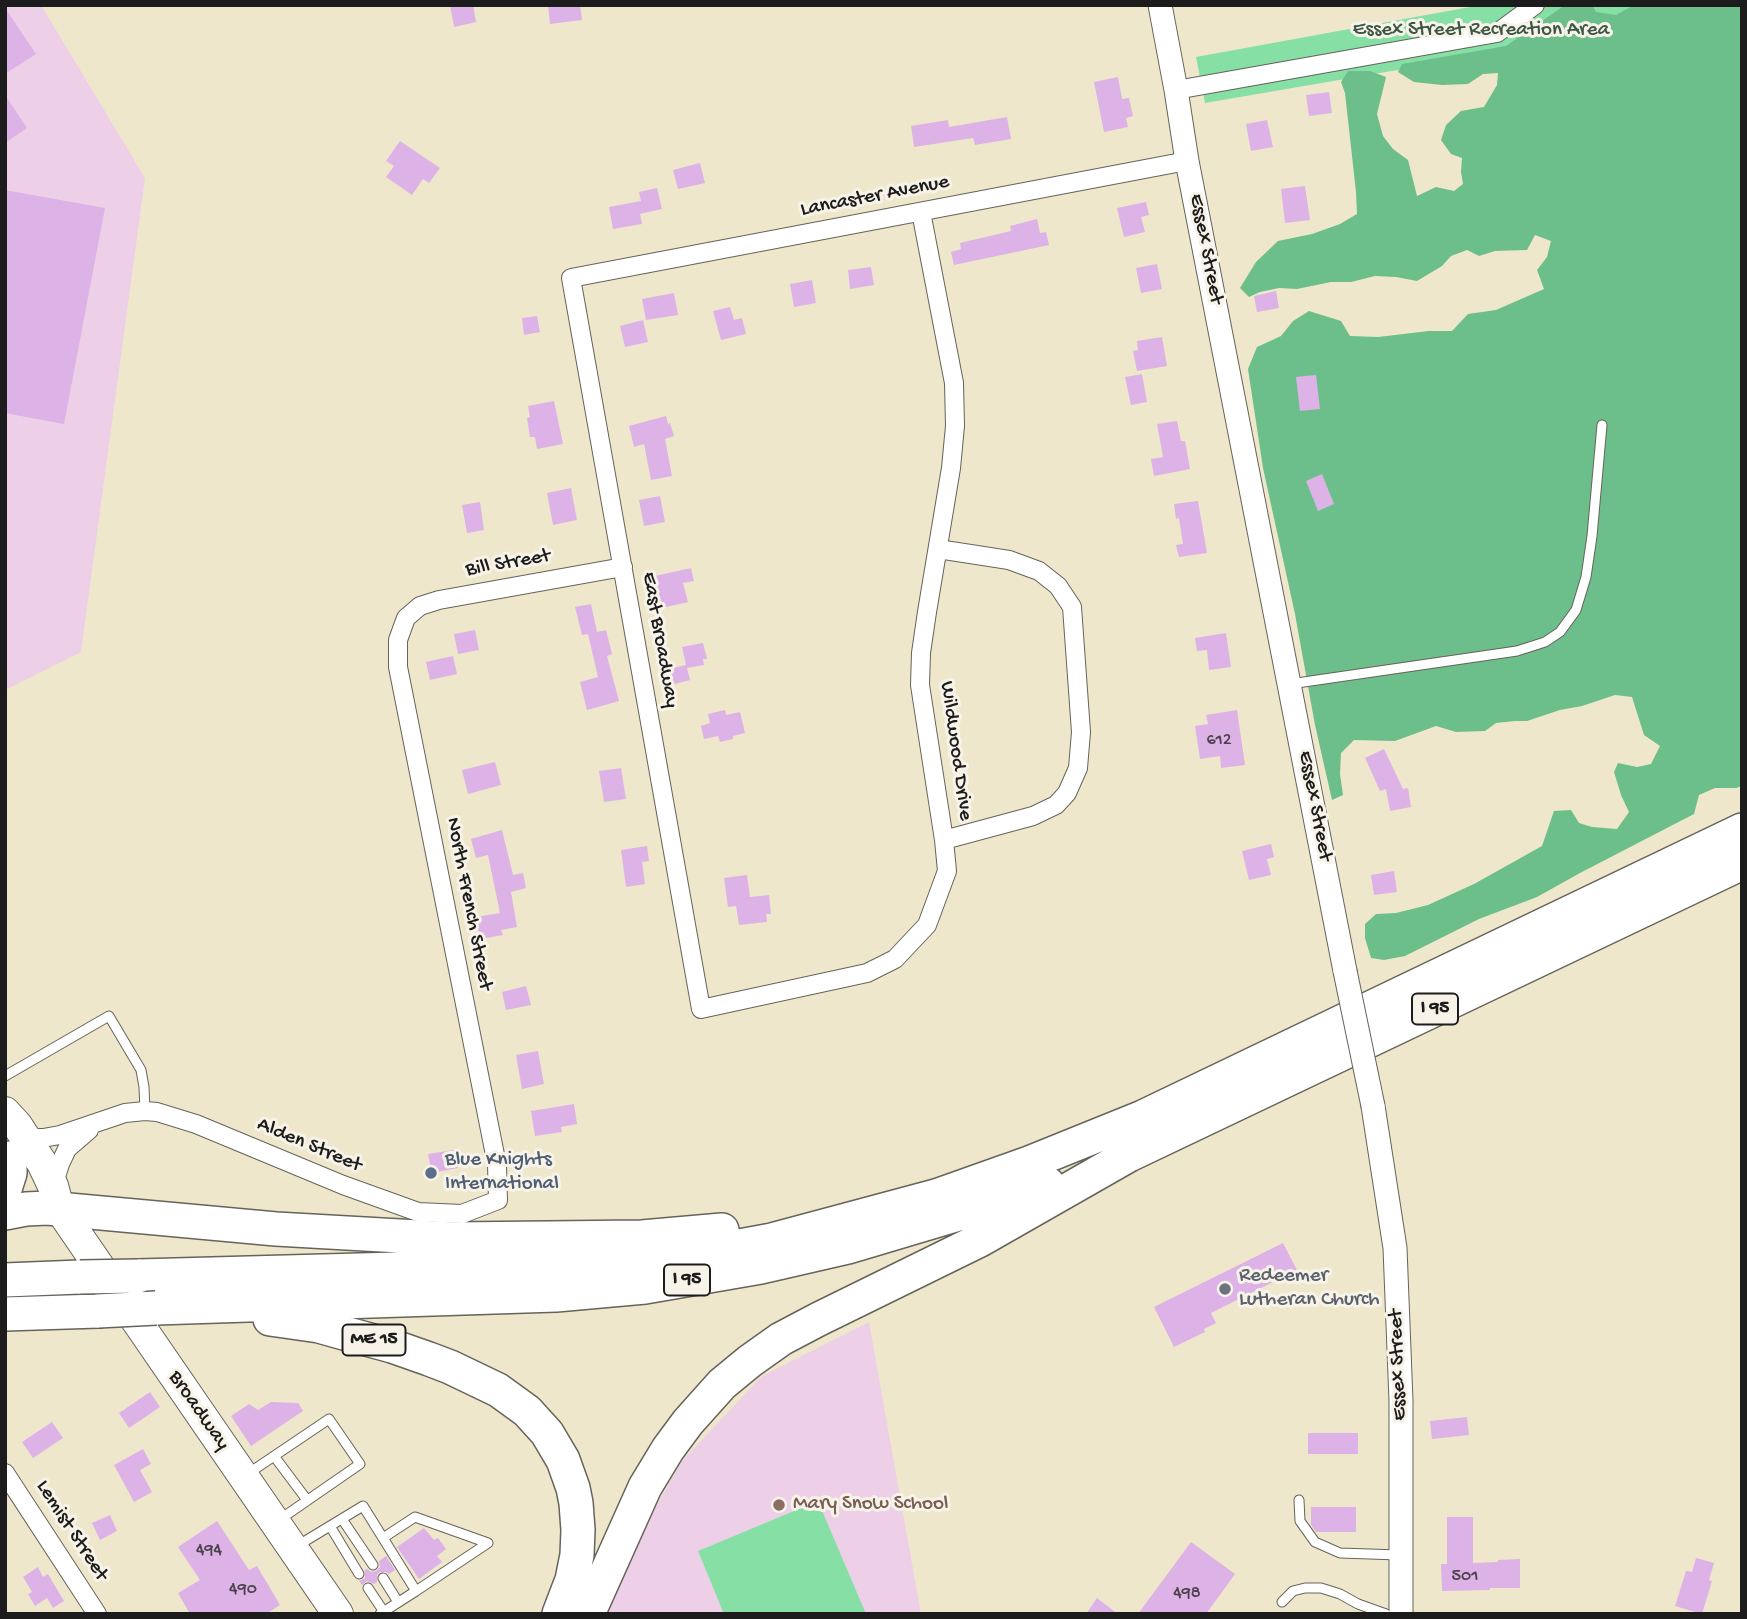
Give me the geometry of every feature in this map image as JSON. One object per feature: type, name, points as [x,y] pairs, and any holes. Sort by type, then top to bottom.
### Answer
[{"type":"highway","name":"I 95","points":[[5,1280],[372,1269],[506,1270],[610,1266],[735,1247],[827,1226],[936,1196],[1029,1163],[1143,1117],[1742,830]]},
{"type":"highway","name":"I 95","points":[[5,1314],[556,1295],[635,1288],[703,1277],[792,1261],[874,1240],[1015,1196],[1129,1155],[1742,863]]},
{"type":"highway","points":[[588,1614],[638,1502],[660,1462],[694,1416],[736,1372],[799,1329],[980,1240],[1129,1155]]},
{"type":"highway","points":[[5,1213],[36,1208],[56,1197],[276,1229],[453,1239],[642,1237],[785,1221],[827,1226]]},
{"type":"highway","name":"ME 15","points":[[228,1305],[253,1316],[318,1326],[392,1346],[483,1382],[513,1399],[527,1411],[547,1433],[563,1460],[576,1503],[577,1555],[572,1580],[559,1614]]},
{"type":"main road","name":"Broadway","points":[[5,1112],[17,1125],[12,1159],[37,1192],[56,1197],[338,1614]]},
{"type":"street","name":"Essex Street","points":[[1160,5],[1187,161],[1373,1106],[1395,1248],[1401,1401],[1401,1614]]},
{"type":"street","points":[[1176,90],[1497,33],[1535,5]]},
{"type":"street","name":"Lancaster Avenue","points":[[571,278],[1187,161]]},
{"type":"street","name":"Wildwood Drive","points":[[701,1009],[867,974],[895,959],[927,925],[947,871],[920,685],[921,653],[951,468],[955,426],[954,383],[921,212]]},
{"type":"street","name":"East Broadway","points":[[571,278],[701,1009]]},
{"type":"street","points":[[937,549],[1009,561],[1039,571],[1058,586],[1072,607],[1081,732],[1078,768],[1068,793],[1056,805],[1033,816],[944,840]]},
{"type":"street","name":"Bill Street","points":[[406,618],[420,606],[439,600],[623,567]]},
{"type":"street","name":"North French Street","points":[[406,618],[398,640],[398,667],[497,1165],[498,1200]]},
{"type":"street","name":"Alden Street","points":[[12,1159],[52,1137],[125,1113],[145,1111],[168,1114],[196,1124],[418,1213],[462,1214],[498,1200]]},
{"type":"street","name":"Alden Street","points":[[56,1197],[60,1164],[67,1149],[80,1136],[103,1121]]},
{"type":"street","name":"Lemist Street","points":[[5,1473],[97,1614]]},
{"type":"lane","points":[[1290,684],[1517,651],[1545,642],[1560,632],[1576,610],[1586,577],[1602,425]]},
{"type":"lane","points":[[5,1076],[109,1016],[141,1070],[144,1079],[145,1111]]},
{"type":"lane","points":[[243,1476],[329,1419],[360,1464],[275,1522]]},
{"type":"lane","points":[[274,1456],[307,1500]]},
{"type":"lane","points":[[1299,1500],[1300,1521],[1315,1542],[1340,1553],[1401,1555]]},
{"type":"lane","points":[[293,1549],[363,1506],[416,1591]]},
{"type":"lane","points":[[368,1588],[382,1613],[488,1543],[415,1517],[383,1538]]},
{"type":"lane","points":[[342,1518],[373,1565]]},
{"type":"lane","points":[[330,1526],[359,1574]]},
{"type":"lane","points":[[383,1578],[398,1602]]},
{"type":"lane","points":[[1282,1602],[1293,1591],[1321,1588],[1386,1614]]},
{"type":"shaded area","points":[[5,5],[41,5],[145,178],[81,652],[5,690]]},
{"type":"shaded area","name":"Mary Snow School","points":[[869,1322],[921,1614],[601,1614],[632,1548],[682,1461],[762,1376]]},
{"type":"green space","name":"Essex Street Recreation Area","points":[[1481,5],[1742,5],[1695,19],[1205,103],[1196,57]]},
{"type":"green space","points":[[1565,5],[1592,5],[1596,12],[1616,15],[1634,5],[1742,5],[1742,786],[1715,788],[1699,795],[1694,814],[1537,897],[1479,919],[1405,956],[1384,960],[1371,958],[1365,938],[1365,924],[1376,914],[1396,913],[1428,905],[1474,884],[1542,846],[1554,811],[1571,810],[1579,823],[1617,829],[1629,812],[1614,772],[1618,763],[1637,767],[1651,764],[1660,746],[1644,735],[1632,697],[1615,695],[1527,721],[1496,723],[1485,731],[1456,732],[1436,726],[1395,741],[1354,740],[1341,753],[1343,795],[1332,800],[1263,468],[1248,369],[1257,347],[1281,336],[1293,321],[1309,311],[1341,321],[1350,336],[1378,337],[1452,331],[1468,314],[1496,310],[1544,289],[1537,270],[1547,257],[1551,241],[1535,235],[1527,250],[1495,251],[1479,256],[1467,250],[1451,256],[1442,266],[1417,281],[1375,276],[1297,289],[1279,288],[1249,297],[1240,288],[1256,262],[1278,241],[1312,234],[1340,224],[1357,214],[1345,93],[1341,82],[1348,71],[1370,71],[1386,77],[1377,114],[1383,136],[1393,149],[1408,160],[1417,196],[1436,187],[1454,191],[1463,184],[1462,158],[1451,154],[1441,140],[1446,125],[1461,111],[1484,107],[1497,85],[1498,73],[1483,74],[1468,84],[1442,85],[1414,82],[1398,72],[1402,64],[1506,46]]},
{"type":"green space","points":[[818,1501],[866,1614],[724,1614],[698,1551]]},
{"type":"building","points":[[450,5],[473,5],[476,22],[454,27]]},
{"type":"building","points":[[548,5],[580,5],[582,20],[550,24]]},
{"type":"building","points":[[5,8],[36,54],[5,74]]},
{"type":"building","points":[[1118,77],[1122,99],[1129,98],[1133,116],[1126,118],[1128,127],[1104,132],[1094,82]]},
{"type":"building","points":[[1329,92],[1332,113],[1309,116],[1306,95]]},
{"type":"building","points":[[5,95],[27,128],[5,143]]},
{"type":"building","points":[[1007,117],[1011,139],[975,145],[973,138],[914,147],[911,126],[948,120],[949,127]]},
{"type":"building","points":[[1267,120],[1273,147],[1251,151],[1246,124]]},
{"type":"building","points":[[400,141],[440,168],[429,183],[423,179],[412,195],[386,177],[394,166],[386,161]]},
{"type":"building","points":[[700,163],[705,183],[678,189],[673,170]]},
{"type":"building","points":[[1305,186],[1310,220],[1285,223],[1281,189]]},
{"type":"building","points":[[657,188],[662,209],[640,214],[642,224],[613,229],[609,207],[641,201],[639,192]]},
{"type":"building","points":[[5,190],[105,208],[64,424],[5,413]]},
{"type":"building","points":[[1146,202],[1149,215],[1141,217],[1145,232],[1124,237],[1117,208]]},
{"type":"building","points":[[1037,219],[1040,233],[1046,232],[1049,245],[954,265],[951,252],[961,249],[960,243],[1011,231],[1010,226]]},
{"type":"building","points":[[1157,264],[1162,289],[1141,293],[1136,268]]},
{"type":"building","points":[[871,267],[874,285],[850,289],[848,270]]},
{"type":"building","points":[[812,280],[816,303],[794,307],[790,284]]},
{"type":"building","points":[[1276,291],[1279,308],[1257,312],[1254,296]]},
{"type":"building","points":[[674,293],[678,315],[646,320],[642,299]]},
{"type":"building","points":[[730,307],[734,320],[742,318],[746,334],[721,340],[713,311]]},
{"type":"building","points":[[537,316],[540,332],[524,335],[522,318]]},
{"type":"building","points":[[643,320],[648,342],[625,347],[620,326]]},
{"type":"building","points":[[1162,337],[1167,366],[1137,371],[1133,351],[1138,350],[1137,341]]},
{"type":"building","points":[[1142,374],[1147,402],[1131,405],[1125,377]]},
{"type":"building","points":[[1316,375],[1320,409],[1300,411],[1296,377]]},
{"type":"building","points":[[554,401],[563,444],[537,449],[535,437],[530,437],[528,406]]},
{"type":"building","points":[[666,416],[674,436],[665,439],[672,476],[651,480],[644,444],[634,447],[629,426]]},
{"type":"building","points":[[1177,421],[1181,441],[1185,441],[1190,469],[1154,476],[1151,459],[1163,457],[1157,424]]},
{"type":"building","points":[[1322,474],[1334,504],[1318,511],[1306,481]]},
{"type":"building","points":[[571,488],[577,520],[553,525],[547,493]]},
{"type":"building","points":[[660,496],[665,522],[644,526],[639,500]]},
{"type":"building","points":[[1198,501],[1207,553],[1179,557],[1176,545],[1183,544],[1174,504]]},
{"type":"building","points":[[480,502],[484,530],[467,533],[462,505]]},
{"type":"building","points":[[691,568],[694,581],[683,583],[688,602],[662,608],[655,576]]},
{"type":"building","points":[[591,604],[597,632],[606,630],[612,654],[607,656],[619,701],[587,710],[580,682],[598,677],[588,634],[582,635],[575,607]]},
{"type":"building","points":[[475,630],[479,650],[458,654],[454,634]]},
{"type":"building","points":[[1226,633],[1231,667],[1209,670],[1207,650],[1197,651],[1195,638]]},
{"type":"building","points":[[703,643],[707,659],[703,659],[704,665],[687,668],[690,680],[671,685],[668,669],[686,665],[682,647]]},
{"type":"building","points":[[453,656],[457,674],[430,680],[426,662]]},
{"type":"building","points":[[725,710],[726,715],[740,712],[745,733],[720,742],[718,736],[704,739],[701,726],[710,723],[708,714]]},
{"type":"building","points":[[1237,710],[1245,765],[1221,768],[1220,756],[1200,759],[1195,726],[1208,724],[1206,715]]},
{"type":"building","points":[[1384,749],[1403,789],[1408,788],[1411,807],[1390,811],[1386,789],[1380,791],[1365,758]]},
{"type":"building","points":[[495,762],[501,785],[468,794],[462,770]]},
{"type":"building","points":[[621,768],[626,799],[604,802],[599,771]]},
{"type":"building","points":[[502,830],[513,875],[523,873],[526,888],[511,892],[517,927],[501,930],[503,935],[480,939],[476,917],[500,913],[488,855],[476,858],[471,839]]},
{"type":"building","points":[[1271,844],[1274,857],[1267,859],[1271,875],[1249,880],[1242,851]]},
{"type":"building","points":[[647,846],[649,861],[642,862],[645,884],[626,887],[621,850]]},
{"type":"building","points":[[1394,871],[1397,892],[1374,895],[1371,875]]},
{"type":"building","points":[[747,875],[750,897],[769,895],[771,914],[766,914],[767,922],[739,925],[736,906],[728,907],[724,878]]},
{"type":"building","points":[[526,986],[531,1005],[506,1010],[502,992]]},
{"type":"building","points":[[538,1051],[544,1084],[522,1089],[516,1055]]},
{"type":"building","points":[[574,1104],[577,1124],[561,1127],[562,1132],[535,1136],[531,1111]]},
{"type":"building","points":[[454,1150],[458,1168],[432,1173],[428,1154]]},
{"type":"building","name":"Redeemer Lutheran Church","points":[[1283,1243],[1297,1270],[1211,1313],[1216,1323],[1204,1329],[1205,1332],[1174,1347],[1154,1307]]},
{"type":"building","points":[[150,1392],[160,1407],[129,1428],[119,1413]]},
{"type":"building","points":[[271,1402],[298,1403],[303,1411],[251,1446],[231,1416],[249,1404],[258,1410]]},
{"type":"building","points":[[1467,1417],[1469,1435],[1432,1439],[1430,1421]]},
{"type":"building","points":[[52,1422],[63,1438],[33,1458],[22,1442]]},
{"type":"building","points":[[1308,1433],[1358,1433],[1358,1454],[1308,1454]]},
{"type":"building","points":[[143,1449],[151,1464],[140,1470],[152,1492],[134,1502],[114,1465]]},
{"type":"building","points":[[1311,1507],[1356,1507],[1356,1532],[1316,1532],[1311,1525]]},
{"type":"building","points":[[110,1515],[117,1531],[100,1540],[92,1523]]},
{"type":"building","points":[[1447,1517],[1473,1517],[1473,1563],[1520,1559],[1520,1588],[1442,1591],[1441,1564],[1447,1564]]},
{"type":"building","points":[[217,1521],[249,1570],[257,1566],[280,1605],[266,1614],[190,1614],[178,1593],[200,1580],[178,1547]]},
{"type":"building","points":[[424,1528],[434,1540],[438,1538],[446,1549],[437,1556],[442,1562],[419,1579],[397,1547]]},
{"type":"building","points":[[1191,1542],[1235,1574],[1206,1614],[1138,1614]]},
{"type":"building","points":[[386,1556],[395,1570],[389,1574],[380,1572],[377,1582],[374,1584],[367,1581],[362,1585],[359,1581],[365,1578],[365,1570],[376,1571],[380,1567],[379,1561]]},
{"type":"building","points":[[1696,1558],[1714,1563],[1709,1580],[1712,1581],[1702,1614],[1675,1606],[1686,1571],[1692,1572]]},
{"type":"building","points":[[38,1567],[43,1577],[48,1574],[64,1601],[53,1608],[47,1598],[35,1606],[28,1594],[32,1592],[23,1577]]},
{"type":"building","points":[[1097,1598],[1118,1614],[1086,1614]]},
{"type":"place","name":"Blue Knights International","points":[[431,1173]]},
{"type":"place","name":"Redeemer Lutheran Church","points":[[1225,1289]]},
{"type":"place","name":"Mary Snow School","points":[[779,1505]]}]
